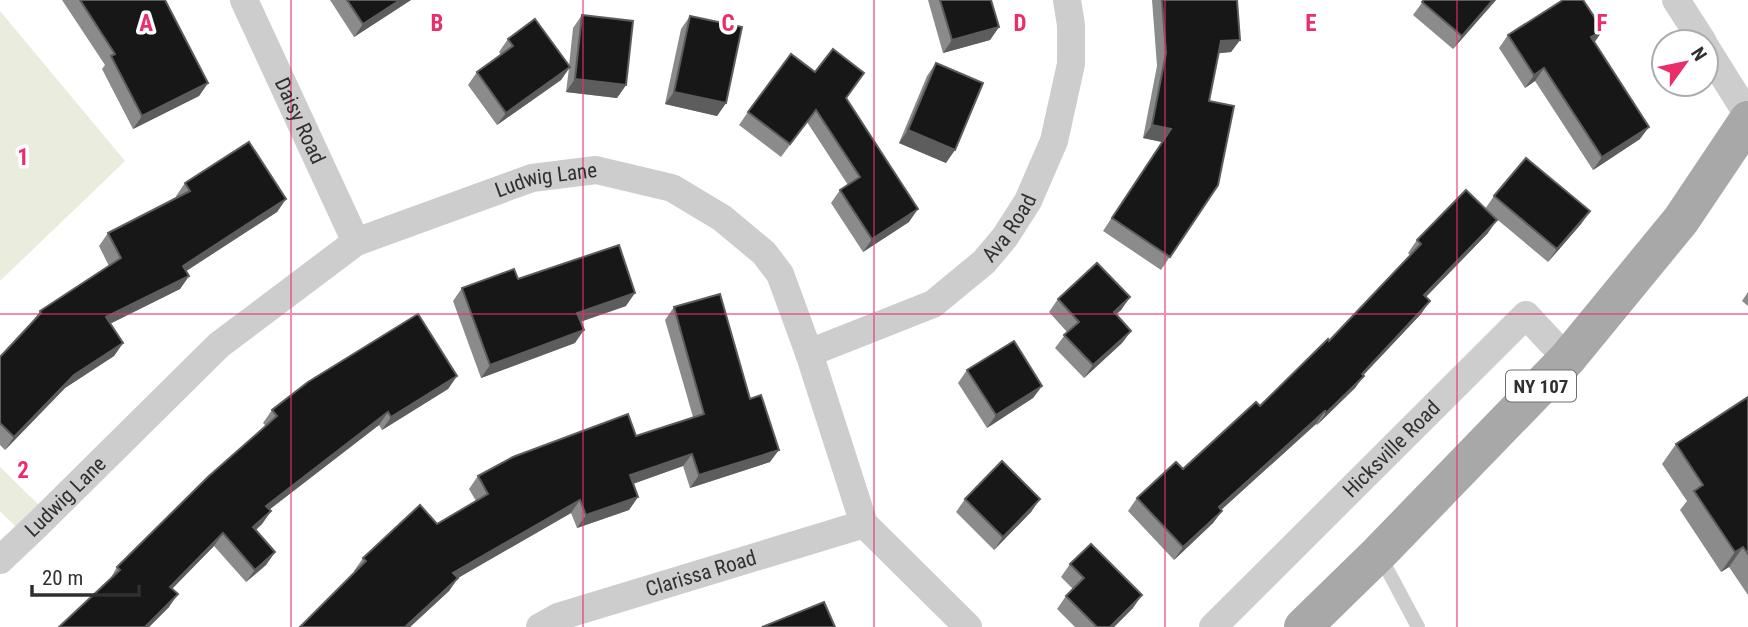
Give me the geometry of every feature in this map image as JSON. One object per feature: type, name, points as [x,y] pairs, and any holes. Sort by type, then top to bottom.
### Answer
[{"type":"main road","name":"NY 107","points":[[1303,627],[1379,553],[1567,359],[1681,220],[1748,117]]},
{"type":"street","name":"Daisy Road","points":[[244,0],[356,242]]},
{"type":"street","name":"Ava Road","points":[[809,354],[933,304],[984,262],[1004,237],[1028,201],[1054,141],[1071,64],[1071,25],[1067,0]]},
{"type":"street","points":[[1676,0],[1694,28]]},
{"type":"street","points":[[1720,71],[1748,117]]},
{"type":"street","name":"Ludwig Lane","points":[[0,560],[219,345],[356,242],[532,178],[596,170],[672,188],[722,218],[764,253],[780,274],[864,524],[968,627]]},
{"type":"street","name":"Hicksville Road","points":[[1213,627],[1526,315],[1567,359]]},
{"type":"street","name":"Clarissa Road","points":[[540,627],[558,617],[864,524]]},
{"type":"lane","points":[[1379,553],[1418,627]]},
{"type":"green space","points":[[0,11],[125,161],[0,281]]},
{"type":"green space","points":[[0,467],[45,511],[22,533],[0,511]]},
{"type":"building","points":[[80,0],[165,0],[208,83],[142,116],[111,56],[115,54]]},
{"type":"building","points":[[347,0],[400,0],[363,24]]},
{"type":"building","points":[[940,0],[991,0],[999,27],[952,40]]},
{"type":"building","points":[[1162,0],[1237,0],[1240,40],[1221,41],[1209,101],[1234,106],[1218,185],[1170,257],[1112,218],[1171,129],[1152,125],[1166,53]]},
{"type":"building","points":[[1493,0],[1462,36],[1422,2]]},
{"type":"building","points":[[1563,0],[1583,0],[1603,30],[1591,37],[1649,127],[1602,157],[1544,68],[1534,75],[1508,35]]},
{"type":"building","points":[[582,15],[633,21],[626,85],[575,79]]},
{"type":"building","points":[[690,16],[742,27],[726,103],[674,92]]},
{"type":"building","points":[[535,19],[570,67],[506,113],[477,72],[513,46],[508,39]]},
{"type":"building","points":[[833,49],[864,73],[846,98],[918,209],[872,239],[840,190],[860,177],[816,110],[790,144],[748,112],[791,54],[815,72]]},
{"type":"building","points":[[936,63],[983,83],[955,150],[908,130]]},
{"type":"building","points":[[249,142],[286,199],[183,266],[189,276],[106,317],[123,343],[74,375],[14,437],[0,423],[0,357],[40,311],[121,258],[108,233],[190,191],[185,183]]},
{"type":"building","points":[[1526,158],[1590,211],[1557,249],[1494,196]]},
{"type":"building","points":[[1466,190],[1497,220],[1424,295],[1430,301],[1362,374],[1364,376],[1219,507],[1222,511],[1183,547],[1137,498],[1176,462],[1183,469],[1256,402],[1260,406],[1328,339],[1329,341],[1421,244],[1417,240]]},
{"type":"building","points":[[619,245],[635,293],[577,313],[584,330],[490,365],[462,288],[514,269],[518,279]]},
{"type":"building","points":[[1097,263],[1130,297],[1114,312],[1131,331],[1093,365],[1064,335],[1079,322],[1058,299]]},
{"type":"building","points":[[720,294],[750,399],[761,395],[779,450],[699,475],[692,454],[630,475],[638,497],[586,515],[580,500],[453,573],[458,578],[405,627],[300,627],[366,561],[363,558],[420,505],[437,524],[488,494],[478,476],[513,457],[628,414],[636,436],[704,414],[674,307]]},
{"type":"building","points":[[418,314],[457,376],[391,417],[388,412],[266,506],[271,511],[253,527],[275,552],[255,570],[223,533],[170,587],[178,594],[145,627],[59,627],[120,570],[117,567],[209,476],[277,416],[272,410],[308,382]]},
{"type":"building","points":[[1014,341],[1042,386],[996,415],[967,370]]},
{"type":"building","points":[[1748,397],[1748,554],[1743,547],[1735,552],[1694,491],[1703,485],[1676,444]]},
{"type":"building","points":[[1002,461],[1040,499],[1003,537],[965,499]]},
{"type":"building","points":[[1091,544],[1142,595],[1110,627],[1097,627],[1066,596],[1084,578],[1070,564]]},
{"type":"building","points":[[824,602],[835,627],[762,627]]}]
